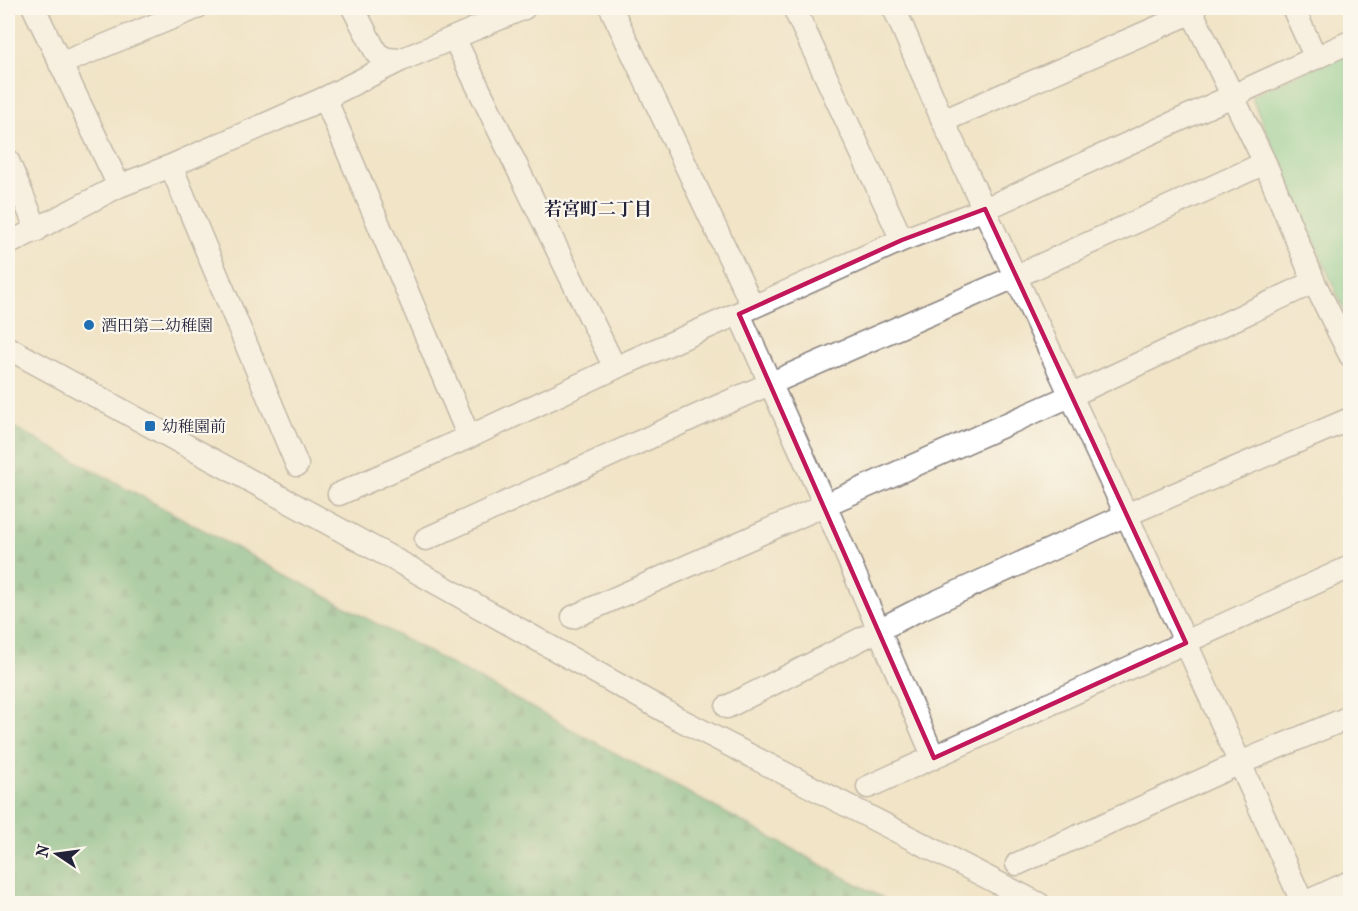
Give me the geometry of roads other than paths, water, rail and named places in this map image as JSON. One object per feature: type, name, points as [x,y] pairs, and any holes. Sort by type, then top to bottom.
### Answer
[{"type":"street","points":[[33,8],[119,186]]},
{"type":"street","points":[[60,64],[196,8]]},
{"type":"street","points":[[354,8],[377,54],[387,59],[401,60]]},
{"type":"street","points":[[8,244],[119,186],[171,166],[325,98],[401,60],[524,8]]},
{"type":"street","points":[[611,8],[746,311],[771,383],[933,758]]},
{"type":"street","points":[[794,8],[902,240]]},
{"type":"street","points":[[894,8],[943,121],[1186,643],[1303,903],[1350,882]]},
{"type":"street","points":[[1293,8],[1316,58]]},
{"type":"street","points":[[943,121],[1192,10],[1265,163],[1314,282],[1350,355]]},
{"type":"street","points":[[454,38],[615,368]]},
{"type":"street","points":[[339,494],[902,240],[985,209],[1350,42]]},
{"type":"street","points":[[325,98],[469,437]]},
{"type":"street","points":[[8,161],[37,230]]},
{"type":"street","points":[[426,539],[1265,163]]},
{"type":"street","points":[[171,166],[297,465]]},
{"type":"street","points":[[573,617],[1070,396],[1314,282]]},
{"type":"street","points":[[8,348],[401,563],[679,719],[1039,903]]},
{"type":"street","points":[[728,707],[915,612],[1126,515],[1350,419]]},
{"type":"street","points":[[868,787],[1350,567]]},
{"type":"street","points":[[1017,864],[1240,763],[1350,717]]},
{"type":"place","name":"酒田第二幼稚園","points":[[89,325]]},
{"type":"place","name":"幼稚園前","points":[[150,426]]},
{"type":"district","name":"若宮町二丁目","points":[[598,209]]}]
